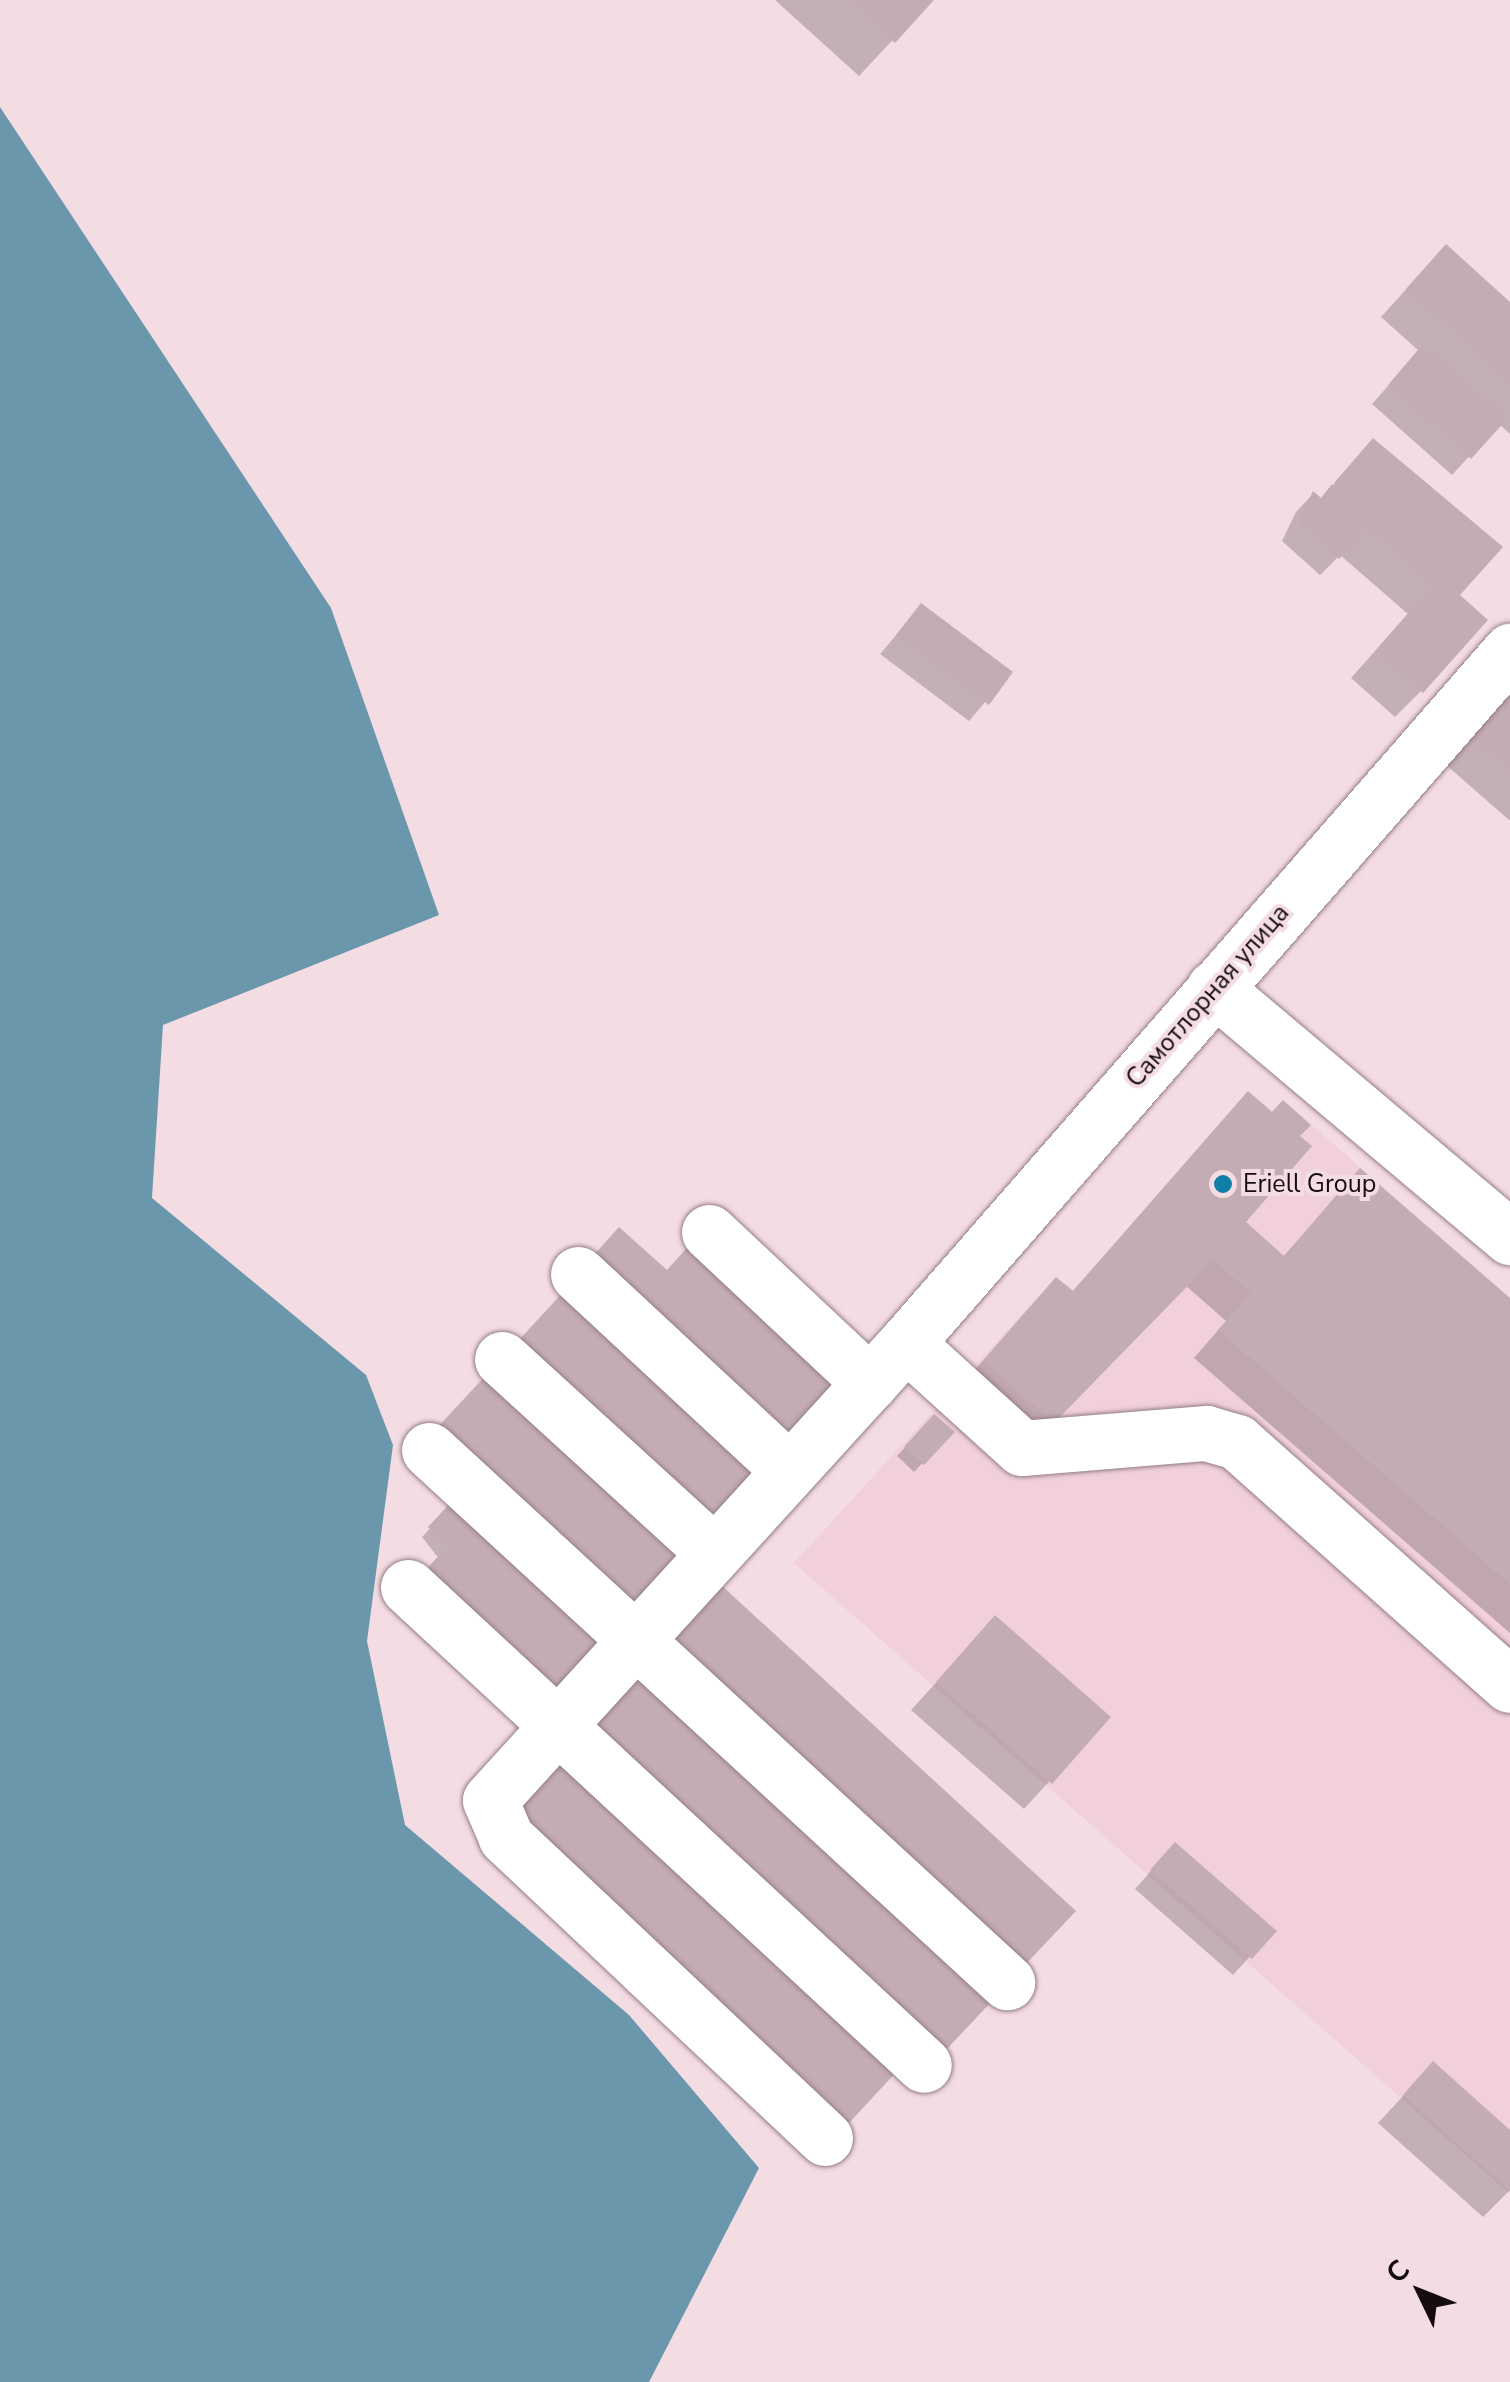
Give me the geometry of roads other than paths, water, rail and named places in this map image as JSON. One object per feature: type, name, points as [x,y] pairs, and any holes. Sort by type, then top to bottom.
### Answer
[{"type":"street","name":"Самотлорная улица","points":[[825,2138],[506,1837],[490,1800],[554,1723],[906,1343],[1510,651]]},
{"type":"street","points":[[1214,988],[1510,1238]]},
{"type":"street","points":[[709,1232],[870,1383]]},
{"type":"street","points":[[578,1274],[789,1470]]},
{"type":"street","points":[[906,1343],[1022,1448],[1206,1433],[1237,1442],[1510,1685]]},
{"type":"street","points":[[502,1359],[713,1552]]},
{"type":"street","points":[[429,1450],[1007,1982]]},
{"type":"street","points":[[408,1588],[924,2065]]},
{"type":"water","points":[[0,107],[331,608],[439,915],[163,1025],[152,1198],[366,1375],[393,1445],[367,1641],[405,1825],[629,2015],[759,2168],[649,2382],[0,2382]]},
{"type":"place","name":"Eriell Group","points":[[1223,1184]]}]
